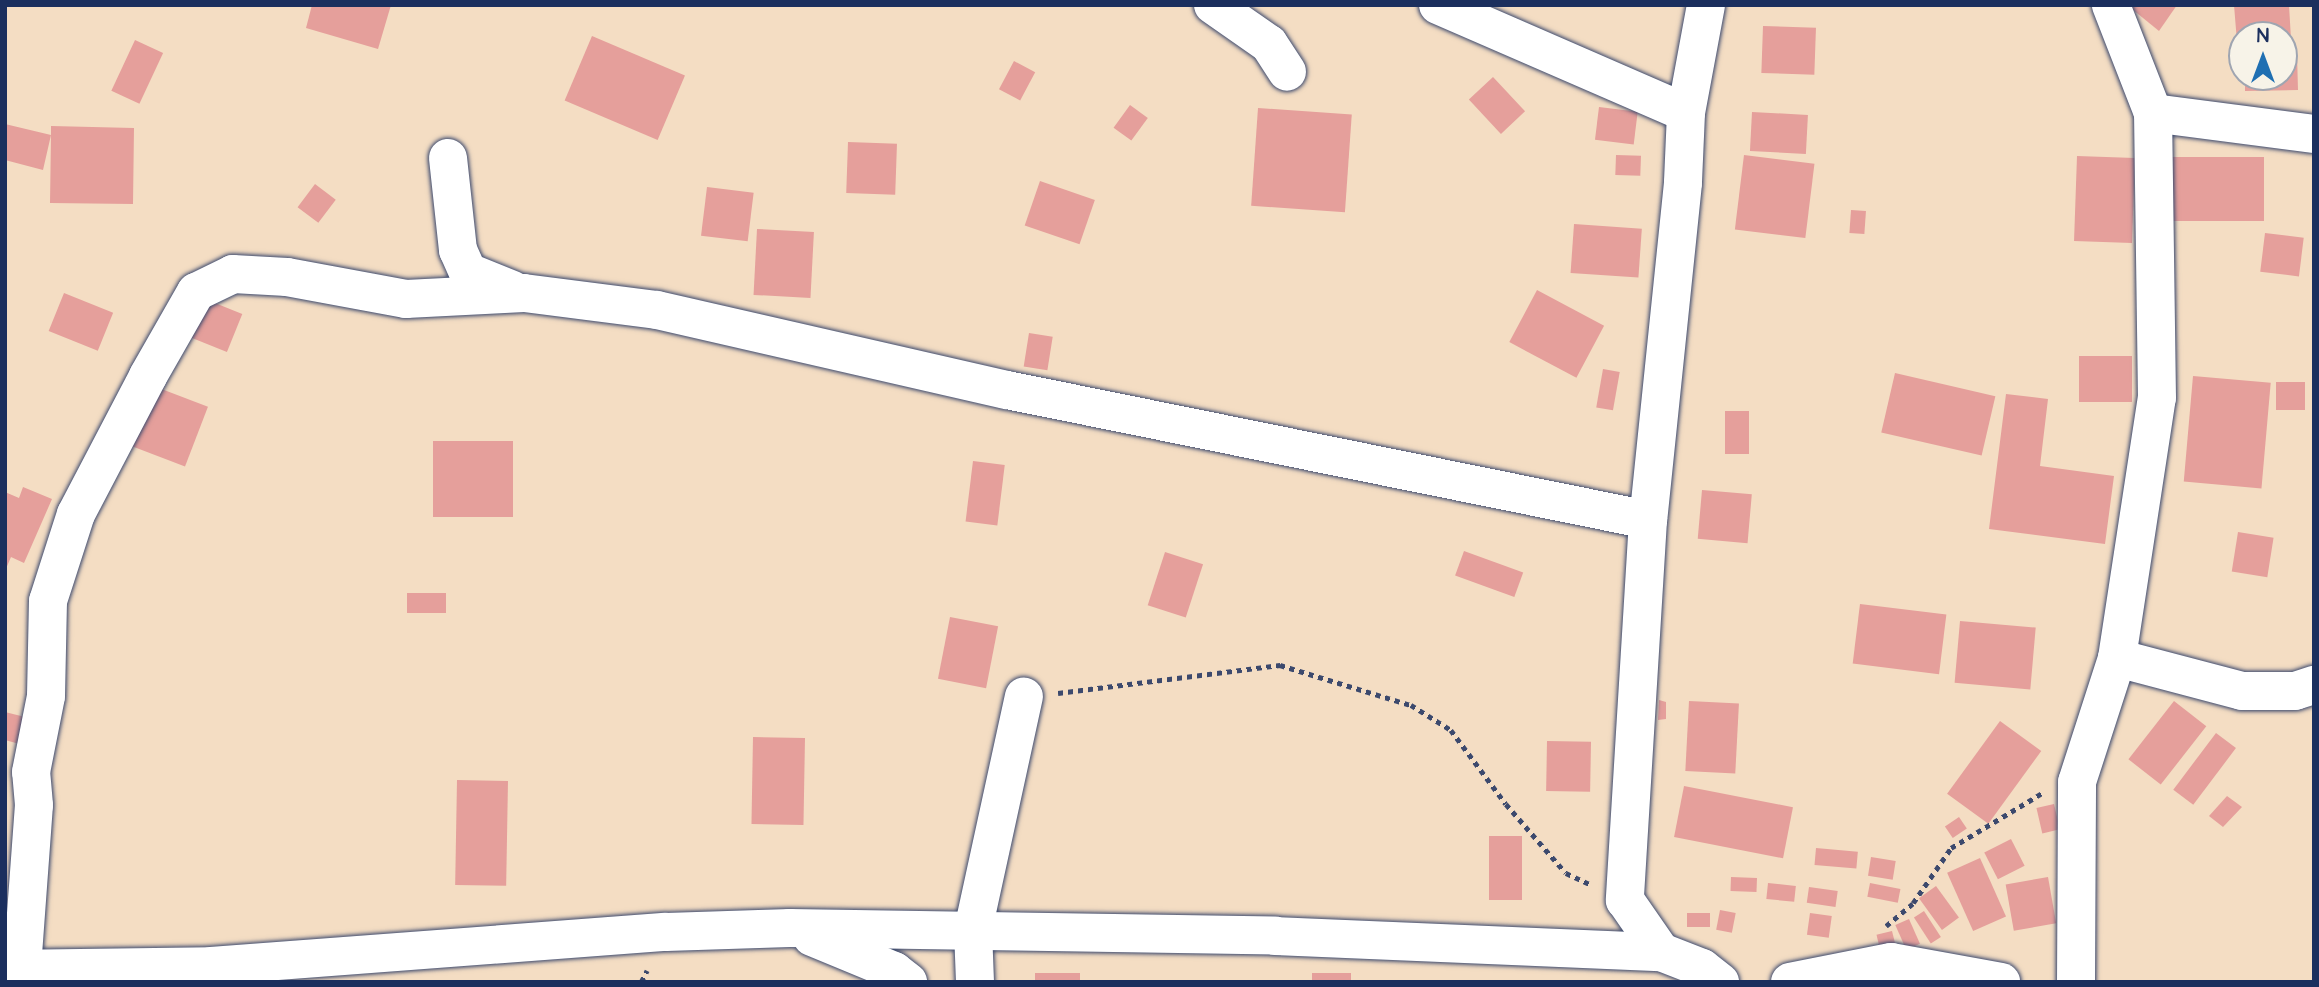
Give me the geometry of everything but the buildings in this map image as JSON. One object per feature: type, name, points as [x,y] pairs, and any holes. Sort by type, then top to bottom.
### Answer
[{"type":"street","points":[[1213,5],[1269,44],[1287,72]]},
{"type":"street","points":[[1437,5],[1686,113]]},
{"type":"street","points":[[1661,952],[1625,900],[1648,520],[1683,183],[1686,113],[1706,5]]},
{"type":"street","points":[[2076,982],[2077,782],[2117,658],[2157,398],[2153,113],[2111,5]]},
{"type":"street","points":[[2153,113],[2314,134]]},
{"type":"street","points":[[448,158],[458,250],[468,272],[524,293]]},
{"type":"street","points":[[1648,520],[1007,390],[657,310],[524,293],[406,299],[287,277],[233,274],[196,292],[76,514],[48,601],[46,696],[31,772],[34,805],[14,968],[211,966],[666,932],[790,928],[973,930],[1661,952],[1702,968],[1720,982]]},
{"type":"street","points":[[2117,658],[2242,691],[2295,691],[2314,685]]},
{"type":"street","points":[[975,982],[973,930],[1024,697]]},
{"type":"street","points":[[790,928],[894,971],[908,982]]},
{"type":"street","points":[[1790,982],[1891,962],[2001,982]]},
{"type":"path","points":[[1024,697],[1280,665],[1411,705],[1451,730],[1506,804],[1566,873],[1625,900]]},
{"type":"path","points":[[1876,935],[1913,903],[1951,848],[2052,783]]}]
